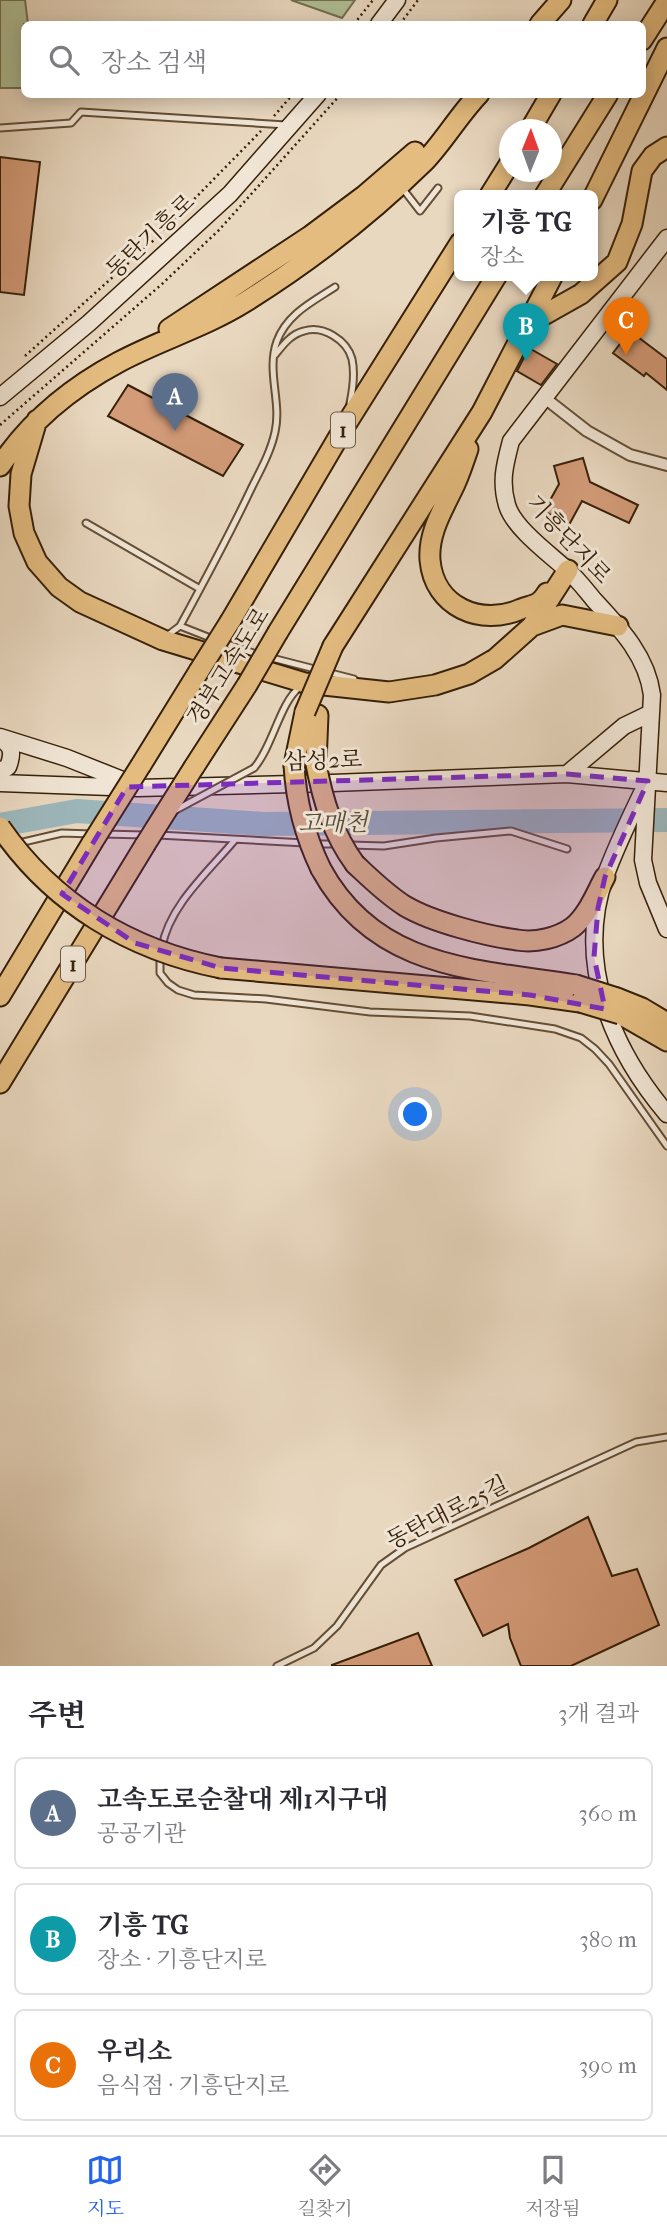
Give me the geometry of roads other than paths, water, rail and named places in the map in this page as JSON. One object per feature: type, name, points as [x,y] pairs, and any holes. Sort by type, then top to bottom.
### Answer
[{"type":"highway","points":[[543,21],[561,0]]},
{"type":"highway","points":[[595,21],[607,0]]},
{"type":"highway","points":[[646,34],[667,1]]},
{"type":"highway","points":[[646,91],[667,48]]},
{"type":"highway","points":[[120,361],[242,304],[321,251],[426,159],[474,98]]},
{"type":"highway","points":[[536,119],[549,98]]},
{"type":"highway","points":[[548,190],[606,98]]},
{"type":"highway","points":[[598,190],[643,98]]},
{"type":"highway","points":[[0,466],[14,445],[37,420],[77,386],[120,361],[310,236],[365,195],[463,111]]},
{"type":"highway","points":[[598,280],[617,262],[632,224],[642,172],[653,156],[667,147]]},
{"type":"highway","name":"경부고속도로","points":[[0,996],[231,620],[345,426],[454,253]]},
{"type":"highway","name":"경부고속도로","points":[[0,1083],[493,281]]},
{"type":"highway","points":[[549,281],[482,412],[357,610],[337,647],[294,765],[302,820],[309,842],[333,891],[356,917],[383,938],[414,954],[619,1006],[642,1008],[667,1023]]},
{"type":"highway","points":[[526,325],[582,295],[597,281]]},
{"type":"highway","points":[[482,412],[432,536],[432,572],[442,593],[456,606],[474,615],[488,618],[503,616],[541,602],[568,570]]},
{"type":"highway","points":[[37,420],[21,474],[19,506],[24,533],[37,562],[59,587],[80,602],[184,648],[305,683],[388,692],[435,685],[481,668],[532,626],[568,570]]},
{"type":"highway","points":[[532,626],[562,615],[618,626]]},
{"type":"highway","points":[[311,714],[320,785],[337,835],[355,864],[406,906],[433,919],[518,940],[556,937],[581,920],[605,877]]},
{"type":"highway","points":[[0,827],[17,852],[45,881],[108,928],[135,943],[166,955],[221,968],[530,995],[578,994]]},
{"type":"highway","points":[[619,1006],[667,1041]]},
{"type":"main road","points":[[381,21],[397,0]]},
{"type":"main road","name":"동탄기흥로","points":[[0,397],[165,255],[230,194],[315,98]]},
{"type":"main road","name":"기흥단지로","points":[[648,781],[652,695],[646,670],[632,644],[618,626],[568,570],[539,547],[508,508],[502,476],[511,441],[546,399],[667,238]]},
{"type":"main road","points":[[568,774],[624,726],[651,713]]},
{"type":"main road","points":[[0,738],[11,749],[12,758],[8,767],[0,771]]},
{"type":"main road","points":[[0,738],[77,762],[138,788]]},
{"type":"main road","name":"삼성2로","points":[[0,783],[138,788],[568,774],[667,783]]},
{"type":"main road","points":[[648,781],[635,827],[605,877],[596,923],[594,957],[603,1001],[616,1038],[632,1069],[667,1114]]},
{"type":"main road","points":[[0,795],[50,784]]},
{"type":"main road","points":[[635,827],[648,883],[667,929]]},
{"type":"main road","points":[[614,858],[628,852],[634,853],[642,860]]},
{"type":"street","points":[[546,399],[587,431],[630,455],[667,465]]},
{"type":"lane","points":[[0,128],[71,123],[81,112],[292,125]]},
{"type":"lane","points":[[399,184],[420,211],[438,188]]},
{"type":"lane","points":[[154,636],[169,635],[180,626],[270,450],[276,430],[273,358],[277,341],[288,321],[335,288]]},
{"type":"lane","points":[[273,358],[292,336],[304,330],[334,336],[343,342],[351,356],[354,371],[353,391],[345,426]]},
{"type":"lane","points":[[86,523],[200,589]]},
{"type":"lane","points":[[376,683],[403,685],[453,674],[470,667],[528,622],[541,602]]},
{"type":"lane","points":[[180,626],[180,640],[184,648]]},
{"type":"lane","points":[[180,626],[236,648],[294,665],[367,681]]},
{"type":"lane","points":[[162,817],[254,768],[272,740],[291,694],[305,683]]},
{"type":"lane","points":[[0,844],[12,845],[62,833],[201,836],[234,841],[384,846],[511,831],[567,849]]},
{"type":"lane","points":[[234,841],[178,908],[163,937],[159,959],[160,973],[168,983],[178,990],[194,995],[266,999],[370,1012],[470,1016],[555,1030],[581,1038],[596,1049],[609,1064],[667,1146]]},
{"type":"lane","name":"동탄대로25길","points":[[276,1666],[314,1648],[337,1626],[381,1565],[405,1548],[636,1441],[667,1437]]},
{"type":"waterway","name":"고매천","points":[[0,825],[77,811],[263,824],[667,820]]},
{"type":"place","name":"우리소","points":[[626,355]]},
{"type":"place","name":"기흥 TG","points":[[526,361]]},
{"type":"place","name":"고속도로순찰대 제1지구대","points":[[175,431]]}]
